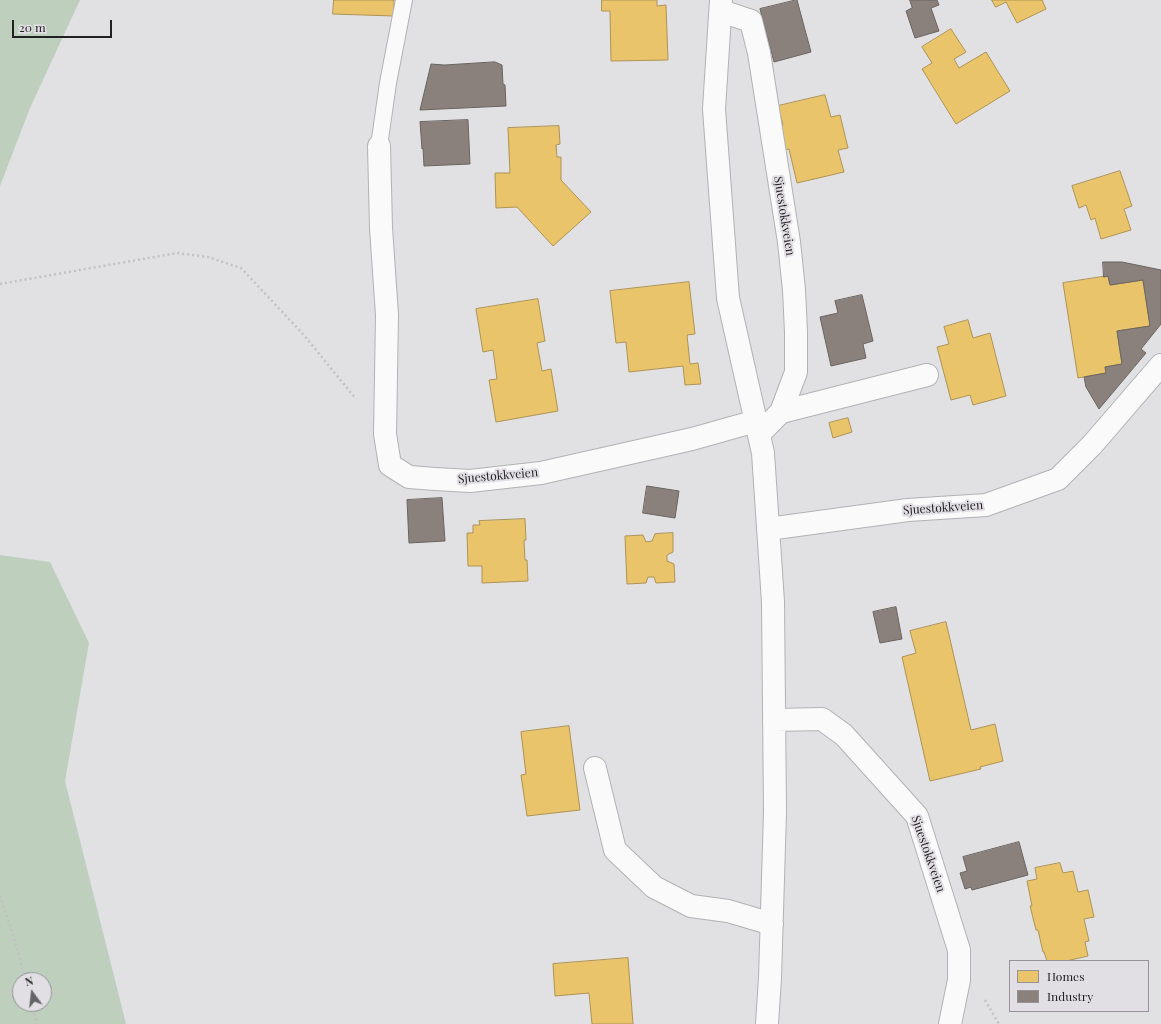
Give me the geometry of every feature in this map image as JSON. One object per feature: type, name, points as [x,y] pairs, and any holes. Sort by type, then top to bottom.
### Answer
[{"type":"street","name":"Sjuestokkveien","points":[[379,146],[381,228],[387,315],[384,434],[390,465],[409,477],[470,481],[541,473],[692,439],[757,427],[781,412],[796,372],[796,332],[794,290],[788,242],[759,53],[751,20],[723,4],[714,109],[728,298],[757,427],[764,453],[773,602],[775,812],[770,978],[767,1024]]},
{"type":"street","name":"Sjuestokkveien","points":[[768,529],[908,510],[986,505],[1058,479],[1092,445],[1161,365]]},
{"type":"street","points":[[781,412],[927,375]]},
{"type":"street","name":"Sjuestokkveien","points":[[774,720],[822,719],[844,735],[917,816],[959,950],[959,980],[950,1024]]},
{"type":"street","points":[[595,768],[615,850],[654,887],[691,906],[728,911],[772,924]]},
{"type":"lane","points":[[379,146],[388,83],[404,0]]},
{"type":"path","points":[[0,284],[177,253],[208,257],[241,268],[303,334],[384,434]]},
{"type":"path","points":[[0,896],[24,972]]},
{"type":"path","points":[[34,1012],[37,1024]]},
{"type":"green space","points":[[0,0],[80,0],[30,108],[0,186]]},
{"type":"green space","points":[[0,555],[50,562],[89,643],[65,781],[126,1024],[0,1024]]},
{"type":"building: Homes","points":[[334,0],[394,0],[394,16],[333,14]]},
{"type":"building: Homes","points":[[602,0],[657,0],[657,6],[666,5],[668,60],[611,61],[610,11],[602,11]]},
{"type":"building: Homes","points":[[992,0],[1042,0],[1046,9],[1017,23],[1006,2],[996,7]]},
{"type":"building: Homes","points":[[951,29],[966,52],[954,59],[959,68],[986,52],[1010,91],[956,124],[922,69],[932,63],[922,47]]},
{"type":"building: Homes","points":[[825,95],[831,117],[840,115],[848,148],[838,150],[844,172],[797,183],[789,149],[780,151],[775,127],[783,125],[778,106]]},
{"type":"building: Homes","points":[[559,126],[560,144],[556,145],[557,157],[561,157],[561,180],[591,212],[553,246],[517,207],[496,208],[495,173],[510,173],[508,128]]},
{"type":"building: Homes","points":[[1120,171],[1132,206],[1124,209],[1131,230],[1101,239],[1095,218],[1091,220],[1086,205],[1079,208],[1072,186]]},
{"type":"building: Homes","points":[[1108,276],[1110,285],[1143,280],[1150,326],[1117,331],[1122,364],[1105,367],[1106,373],[1078,378],[1063,283]]},
{"type":"building: Homes","points":[[689,282],[695,334],[687,335],[690,364],[698,363],[701,384],[685,385],[683,366],[629,372],[626,342],[616,343],[610,291]]},
{"type":"building: Homes","points":[[538,299],[545,341],[537,343],[542,371],[551,369],[558,411],[496,422],[489,380],[497,379],[493,350],[483,352],[476,309]]},
{"type":"building: Homes","points":[[968,320],[973,338],[990,333],[1006,396],[973,405],[970,395],[951,400],[937,347],[949,344],[944,327]]},
{"type":"building: Homes","points":[[848,418],[852,432],[833,438],[829,423]]},
{"type":"building: Homes","points":[[525,519],[526,540],[524,540],[528,581],[482,583],[482,566],[468,566],[467,533],[473,533],[473,525],[480,525],[479,521]]},
{"type":"building: Homes","points":[[673,533],[673,552],[667,555],[667,561],[674,564],[675,582],[656,583],[654,577],[648,577],[646,583],[627,584],[625,536],[643,535],[646,542],[652,541],[655,534]]},
{"type":"building: Homes","points":[[946,622],[971,730],[995,724],[1003,761],[980,767],[981,769],[930,781],[902,657],[916,653],[910,631]]},
{"type":"building: Homes","points":[[569,726],[580,810],[527,816],[521,775],[526,774],[521,732]]},
{"type":"building: Homes","points":[[1060,863],[1063,873],[1073,871],[1078,892],[1088,890],[1094,917],[1084,919],[1089,941],[1085,942],[1088,956],[1070,960],[1047,960],[1043,952],[1038,930],[1036,930],[1030,906],[1032,906],[1027,881],[1037,879],[1035,868]]},
{"type":"building: Homes","points":[[628,958],[633,1024],[592,1024],[589,993],[555,996],[553,964]]},
{"type":"building: Industry","points":[[797,0],[811,52],[774,62],[760,9]]},
{"type":"building: Industry","points":[[910,0],[937,0],[939,5],[931,8],[939,31],[915,38],[906,11],[912,8]]},
{"type":"building: Industry","points":[[495,62],[502,65],[506,106],[420,110],[431,64],[444,65]]},
{"type":"building: Industry","points":[[468,120],[470,164],[424,166],[420,122]]},
{"type":"building: Industry","points":[[1103,262],[1122,262],[1161,270],[1161,324],[1141,349],[1146,353],[1099,409],[1086,387],[1084,377],[1106,373],[1105,367],[1122,364],[1117,331],[1150,326],[1143,280],[1110,285],[1108,276],[1104,277]]},
{"type":"building: Industry","points":[[862,295],[873,341],[863,344],[866,358],[831,366],[820,317],[838,313],[835,301]]},
{"type":"building: Industry","points":[[647,486],[679,491],[675,518],[643,513]]},
{"type":"building: Industry","points":[[442,498],[445,541],[409,543],[407,500]]},
{"type":"building: Industry","points":[[896,607],[902,639],[880,643],[873,612]]},
{"type":"building: Industry","points":[[1019,842],[1028,875],[972,890],[971,887],[965,889],[960,873],[967,871],[963,857]]}]
